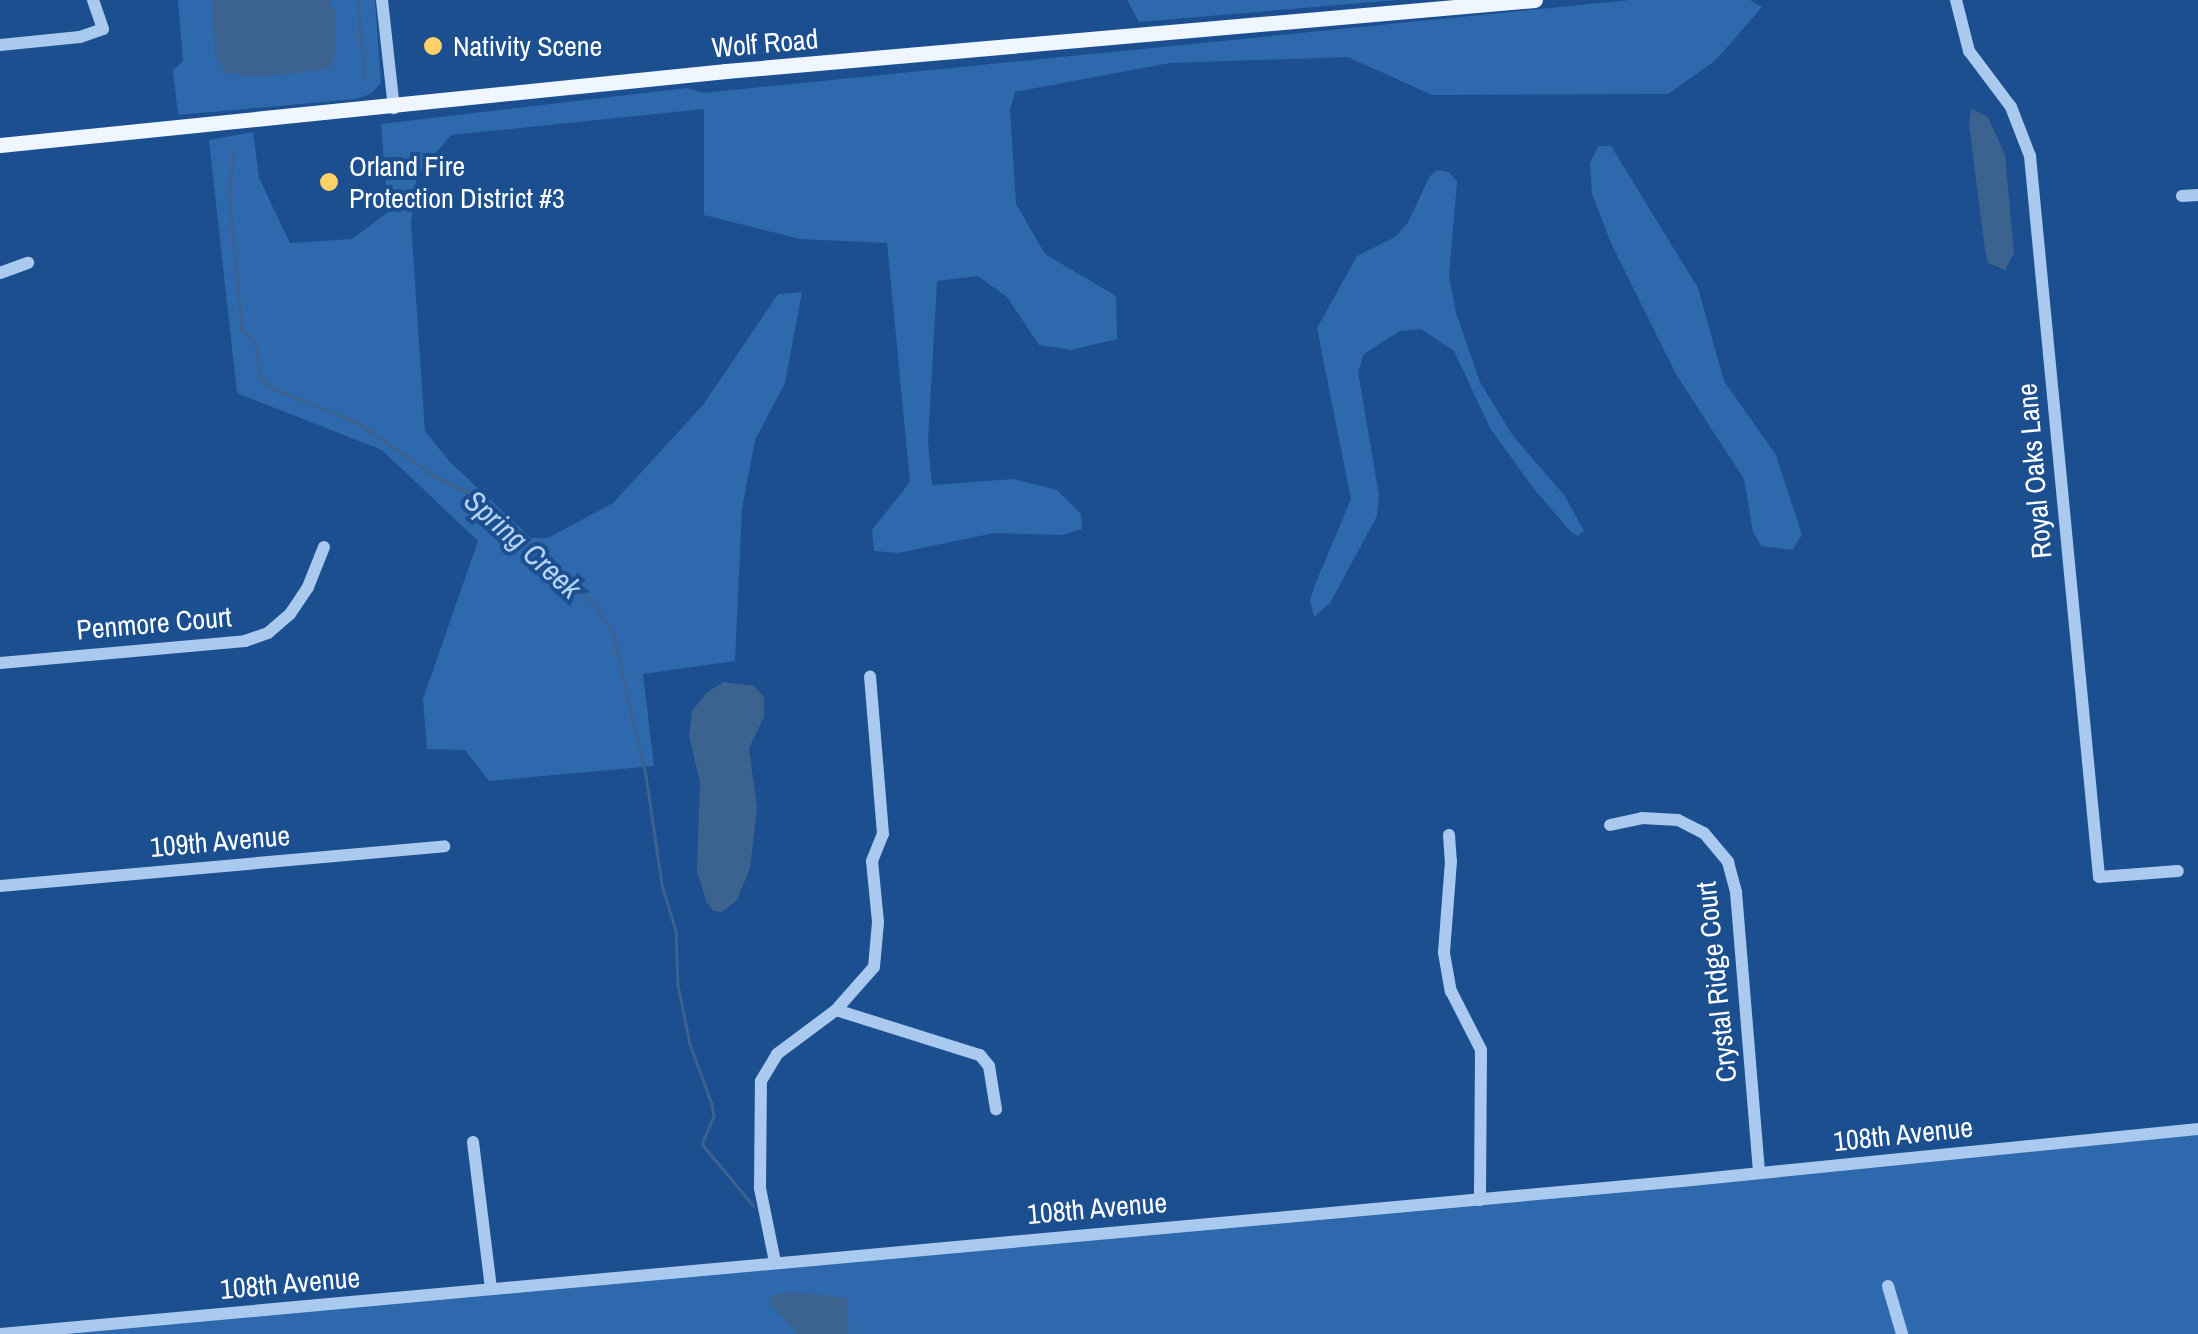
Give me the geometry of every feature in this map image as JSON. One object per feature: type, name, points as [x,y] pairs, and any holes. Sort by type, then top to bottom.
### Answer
[{"type":"main road","name":"Wolf Road","points":[[0,145],[394,108],[726,71],[1535,0]]},
{"type":"street","points":[[0,45],[80,37],[102,29],[92,0]]},
{"type":"street","points":[[382,0],[394,108]]},
{"type":"street","name":"Royal Oaks Lane","points":[[1956,0],[1969,51],[2011,107],[2030,156],[2098,877],[2178,871]]},
{"type":"street","points":[[2182,196],[2198,195]]},
{"type":"street","points":[[0,273],[28,263]]},
{"type":"street","name":"Penmore Court","points":[[0,663],[245,640],[268,633],[299,600],[324,548]]},
{"type":"street","points":[[775,1262],[760,1188],[761,1081],[776,1054],[836,1010],[874,966],[878,922],[872,860],[883,834],[870,677]]},
{"type":"street","name":"Crystal Ridge Court","points":[[1610,825],[1642,818],[1678,820],[1704,833],[1728,862],[1736,892],[1759,1173]]},
{"type":"street","points":[[1448,835],[1451,862],[1444,953],[1451,991],[1481,1050],[1480,1200]]},
{"type":"street","name":"109th Avenue","points":[[0,886],[444,846]]},
{"type":"street","points":[[836,1010],[980,1055],[990,1066],[996,1109]]},
{"type":"street","name":"108th Avenue","points":[[0,1334],[1480,1200],[2198,1129]]},
{"type":"street","points":[[472,1142],[491,1290]]},
{"type":"street","points":[[1888,1286],[1902,1334]]},
{"type":"shaded area","points":[[178,0],[375,0],[381,83],[371,94],[355,99],[178,115],[173,70],[183,61]]},
{"type":"shaded area","points":[[212,0],[328,0],[336,13],[336,54],[329,69],[262,77],[225,73],[215,55]]},
{"type":"shaded area","points":[[1127,0],[1398,0],[1139,22]]},
{"type":"shaded area","points":[[1630,0],[1750,0],[1762,7],[1716,60],[1668,94],[1432,95],[1348,57],[1170,63],[1015,92],[1010,110],[1016,204],[1045,254],[1116,296],[1117,339],[1071,350],[1039,345],[1007,297],[978,276],[937,281],[928,441],[932,485],[1013,479],[1057,490],[1081,514],[1082,529],[1062,535],[994,533],[898,553],[874,551],[872,530],[910,482],[887,243],[800,239],[704,215],[704,109],[451,135],[417,175],[411,223],[425,431],[450,462],[531,538],[548,538],[613,503],[703,405],[778,294],[802,292],[785,383],[755,440],[742,509],[735,661],[643,674],[654,766],[489,781],[465,750],[427,749],[423,699],[478,541],[382,450],[237,393],[209,140],[253,132],[259,178],[290,243],[352,239],[388,212],[381,124],[687,88],[702,93]]},
{"type":"shaded area","points":[[487,36],[525,44],[526,54],[473,61],[468,55]]},
{"type":"shaded area","points":[[1971,109],[1988,117],[2005,155],[2014,253],[2005,270],[1988,263],[1985,250],[1969,124]]},
{"type":"shaded area","points":[[1598,146],[1611,146],[1698,288],[1724,381],[1776,455],[1802,535],[1792,550],[1761,546],[1753,532],[1744,479],[1677,376],[1611,243],[1592,194],[1590,163]]},
{"type":"shaded area","points":[[1437,170],[1449,172],[1457,182],[1449,276],[1456,313],[1480,382],[1513,436],[1565,496],[1584,531],[1578,536],[1572,533],[1534,489],[1490,428],[1454,351],[1421,329],[1400,331],[1364,354],[1358,372],[1379,495],[1377,516],[1330,603],[1314,617],[1310,601],[1314,587],[1351,499],[1317,328],[1357,256],[1395,237],[1407,224],[1430,176]]},
{"type":"shaded area","points":[[724,682],[754,686],[764,697],[764,717],[749,748],[757,807],[750,868],[737,900],[722,912],[713,911],[706,901],[697,871],[700,782],[689,736],[692,711],[707,692]]},
{"type":"shaded area","points":[[2198,1129],[2198,1334],[55,1334]]},
{"type":"shaded area","points":[[799,1292],[847,1298],[849,1334],[797,1334],[769,1302],[772,1295]]},
{"type":"waterway","name":"Spring Creek","points":[[358,0],[365,79]]},
{"type":"waterway","name":"Spring Creek","points":[[235,148],[229,192],[242,328],[256,343],[260,378],[272,388],[362,425],[433,475],[468,492],[566,576],[596,606],[613,633],[646,775],[662,885],[676,931],[678,985],[690,1044],[712,1104],[714,1116],[702,1144],[753,1205]]},
{"type":"place","name":"Nativity Scene","points":[[433,46]]},
{"type":"place","name":"Orland Fire Protection District #3","points":[[329,182]]}]
